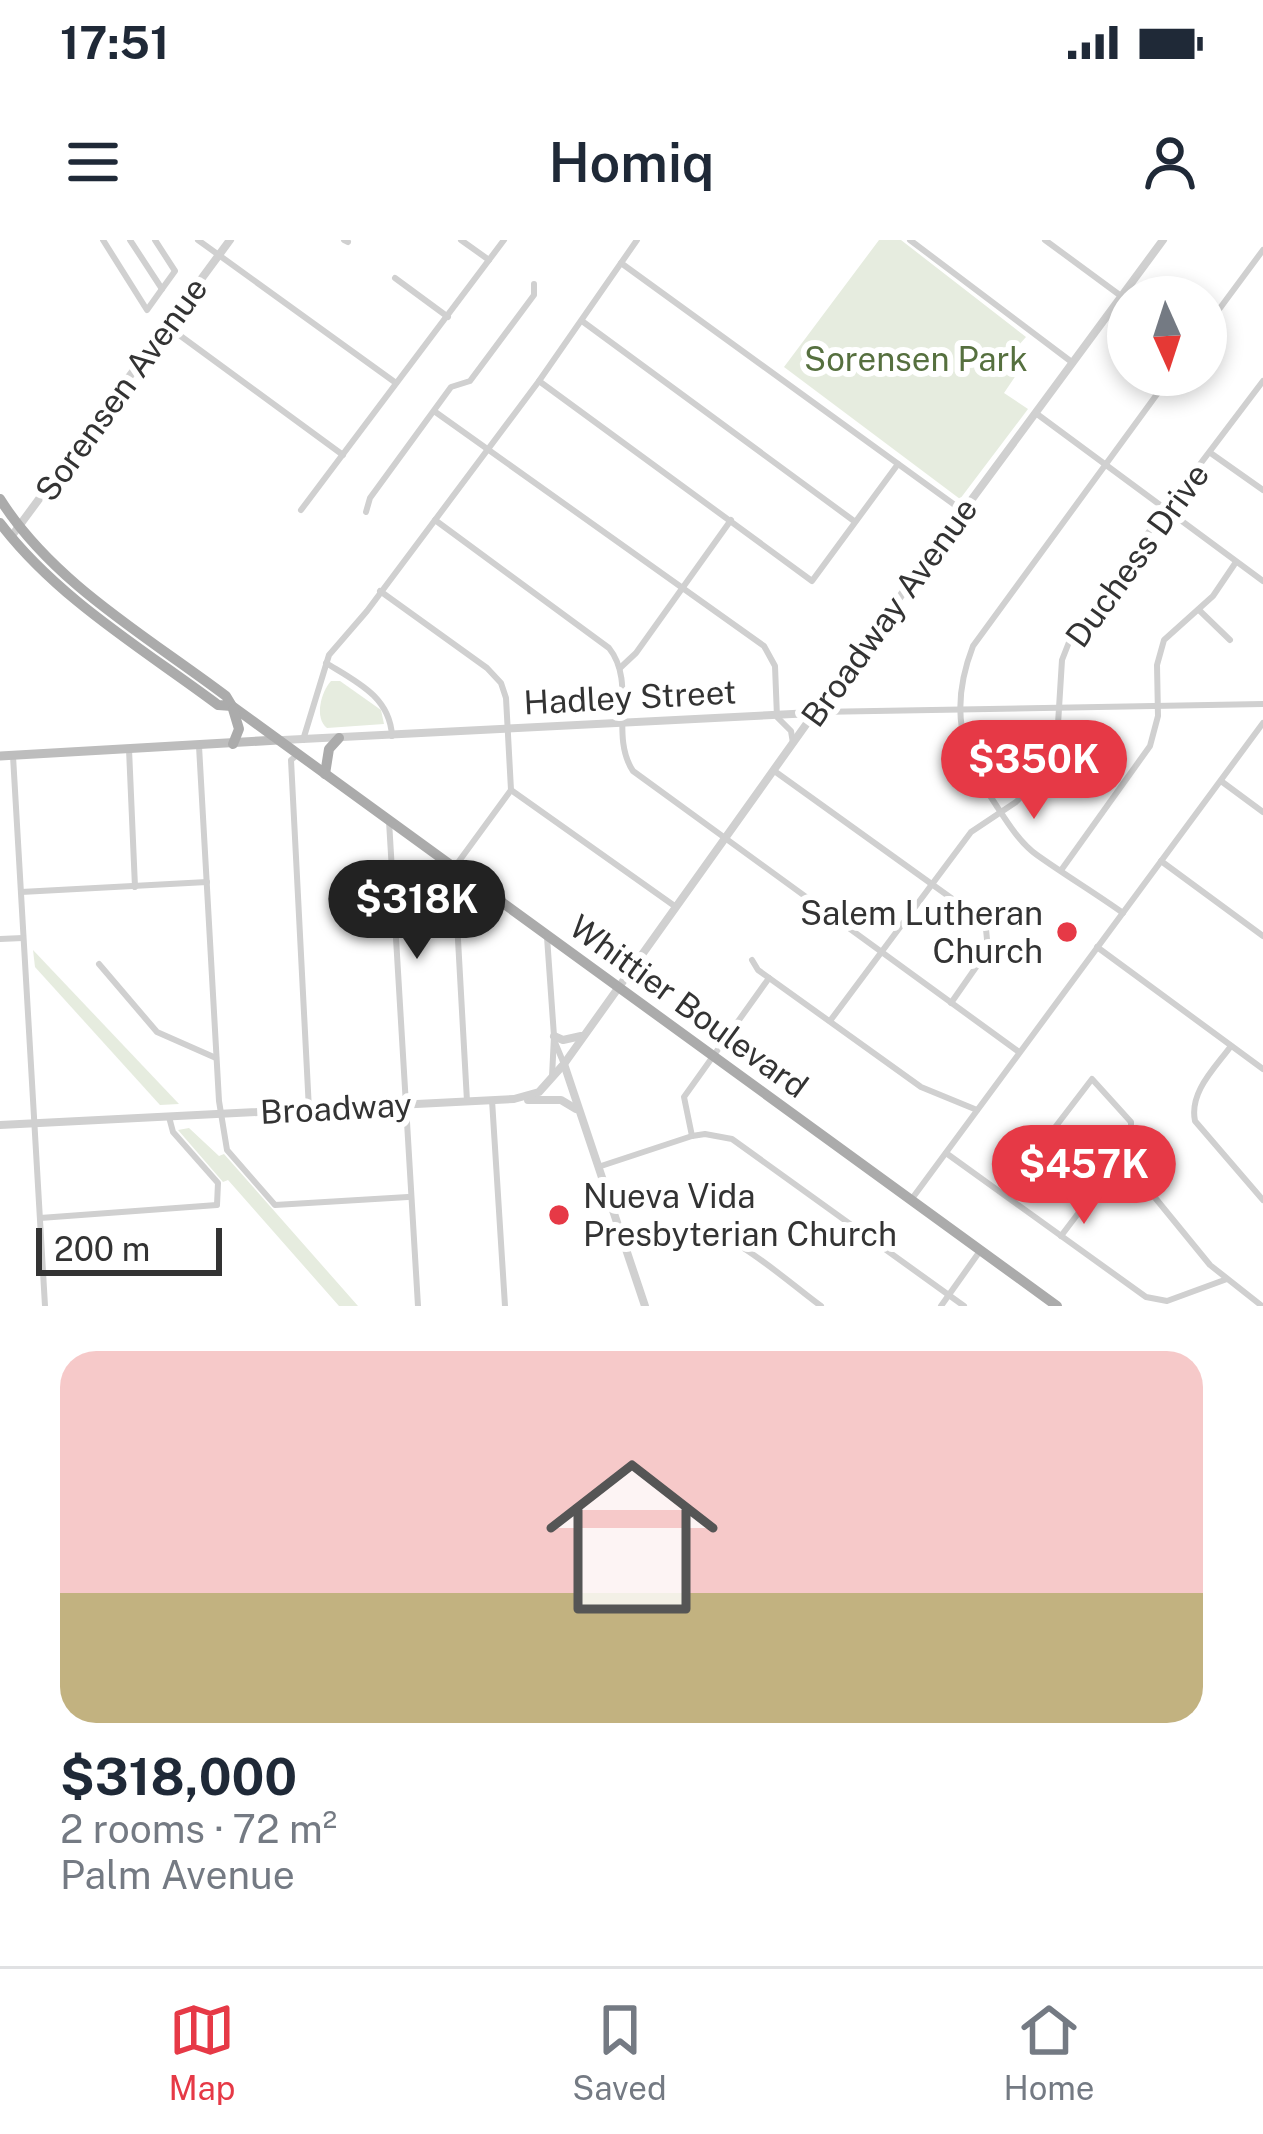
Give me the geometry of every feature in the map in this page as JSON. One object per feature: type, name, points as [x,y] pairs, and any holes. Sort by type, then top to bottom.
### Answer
[{"type":"main road","name":"Whittier Boulevard","points":[[0,499],[15,532],[62,586],[92,602],[218,705],[232,706]]},
{"type":"main road","name":"Whittier Boulevard","points":[[0,523],[95,605],[139,631],[297,754],[1057,1306]]},
{"type":"main road","points":[[184,680],[211,685]]},
{"type":"main road","points":[[232,706],[238,729],[233,744]]},
{"type":"main road","points":[[325,774],[329,749],[339,738]]},
{"type":"main road","name":"Hadley Street","points":[[0,756],[278,740]]},
{"type":"street","points":[[103,240],[147,310],[175,271],[155,240]]},
{"type":"street","points":[[130,240],[162,290]]},
{"type":"street","points":[[198,240],[396,383]]},
{"type":"street","name":"Sorensen Avenue","points":[[15,532],[230,240]]},
{"type":"street","points":[[461,240],[489,260]]},
{"type":"street","points":[[301,510],[504,240]]},
{"type":"street","points":[[303,740],[326,663],[342,635],[539,381],[637,240]]},
{"type":"street","points":[[910,240],[1073,363]]},
{"type":"street","points":[[1045,240],[1107,286]]},
{"type":"street","name":"Broadway Avenue","points":[[1136,276],[1163,240]]},
{"type":"street","points":[[1227,299],[1263,250]]},
{"type":"street","points":[[620,263],[963,511]]},
{"type":"street","points":[[395,278],[448,317]]},
{"type":"street","points":[[366,512],[370,498],[451,387],[470,381],[534,295],[534,284]]},
{"type":"street","name":"Broadway Avenue","points":[[616,986],[1107,316]]},
{"type":"street","points":[[581,321],[854,521]]},
{"type":"street","points":[[166,326],[343,455]]},
{"type":"street","points":[[539,381],[812,581],[898,464]]},
{"type":"street","name":"Duchess Drive","points":[[830,1022],[971,832],[1035,782],[1057,740],[1062,660],[1073,632],[1263,381]]},
{"type":"street","points":[[1123,913],[1023,842],[971,768],[961,711],[973,646],[1155,396]]},
{"type":"street","points":[[1252,396],[1263,404]]},
{"type":"street","points":[[434,411],[764,646],[772,656],[777,717],[791,730],[793,743]]},
{"type":"street","points":[[1037,414],[1263,581]]},
{"type":"street","points":[[1210,453],[1263,490]]},
{"type":"street","points":[[435,520],[601,641],[616,657],[624,750],[633,771],[1019,1052]]},
{"type":"street","points":[[620,668],[636,653],[730,520]]},
{"type":"street","points":[[1062,869],[1144,757],[1154,734],[1157,665],[1164,640],[1199,610],[1236,562]]},
{"type":"street","points":[[380,591],[496,676],[505,690],[511,790],[454,868],[467,1102]]},
{"type":"street","points":[[1199,610],[1230,640]]},
{"type":"street","points":[[326,663],[384,703],[392,736]]},
{"type":"street","name":"Hadley Street","points":[[278,740],[815,712],[1263,704]]},
{"type":"street","points":[[911,1200],[1263,723]]},
{"type":"street","points":[[199,746],[216,1058],[227,1150],[275,1205],[409,1197]]},
{"type":"street","points":[[129,749],[136,886]]},
{"type":"street","points":[[297,754],[291,762],[309,1110]]},
{"type":"street","points":[[14,755],[45,1306]]},
{"type":"street","points":[[773,770],[972,913],[986,929],[988,950],[951,1003]]},
{"type":"street","points":[[1221,781],[1263,812]]},
{"type":"street","points":[[511,790],[676,907]]},
{"type":"street","points":[[389,821],[418,1306]]},
{"type":"street","points":[[1161,861],[1263,936]]},
{"type":"street","points":[[21,892],[207,882]]},
{"type":"street","points":[[547,937],[554,1036],[551,1080]]},
{"type":"street","points":[[0,939],[23,938]]},
{"type":"street","points":[[1097,947],[1263,1070]]},
{"type":"street","points":[[752,960],[769,978],[922,1088],[977,1110]]},
{"type":"street","points":[[99,964],[157,1032],[216,1058]]},
{"type":"street","points":[[692,1136],[684,1097],[769,978]]},
{"type":"street","name":"Broadway","points":[[0,1125],[514,1099],[539,1092],[551,1080],[616,986]]},
{"type":"street","points":[[554,1036],[563,1040],[582,1035]]},
{"type":"street","points":[[554,1036],[645,1306]]},
{"type":"street","points":[[1231,1046],[1195,1097],[1195,1120],[1263,1200]]},
{"type":"street","points":[[1004,1194],[1092,1079],[1130,1122],[1131,1144],[1061,1236]]},
{"type":"street","points":[[514,1099],[560,1100],[580,1112]]},
{"type":"street","points":[[493,1100],[505,1306]]},
{"type":"street","points":[[40,1218],[218,1205],[218,1184],[173,1132],[169,1117]]},
{"type":"street","points":[[598,1168],[692,1136],[732,1139],[964,1306]]},
{"type":"street","points":[[946,1152],[1156,1301],[1227,1279]]},
{"type":"street","points":[[1121,1156],[1210,1265],[1262,1306]]},
{"type":"street","points":[[624,1246],[692,1227],[706,1229],[736,1244],[821,1306]]},
{"type":"street","points":[[941,1306],[980,1250]]},
{"type":"green space","name":"Sorensen Park","points":[[879,240],[901,240],[1026,337],[1010,355],[1023,365],[1004,393],[1028,409],[960,499],[784,367]]},
{"type":"green space","points":[[331,681],[340,681],[381,710],[384,724],[327,728],[320,705]]},
{"type":"green space","points":[[33,950],[179,1104],[160,1105],[35,967]]},
{"type":"green space","points":[[189,1128],[219,1156],[224,1154],[358,1306],[339,1306],[178,1130]]},
{"type":"place","name":"Salem Lutheran Church","points":[[1067,932]]},
{"type":"place","name":"Nueva Vida Presbyterian Church","points":[[559,1215]]}]
